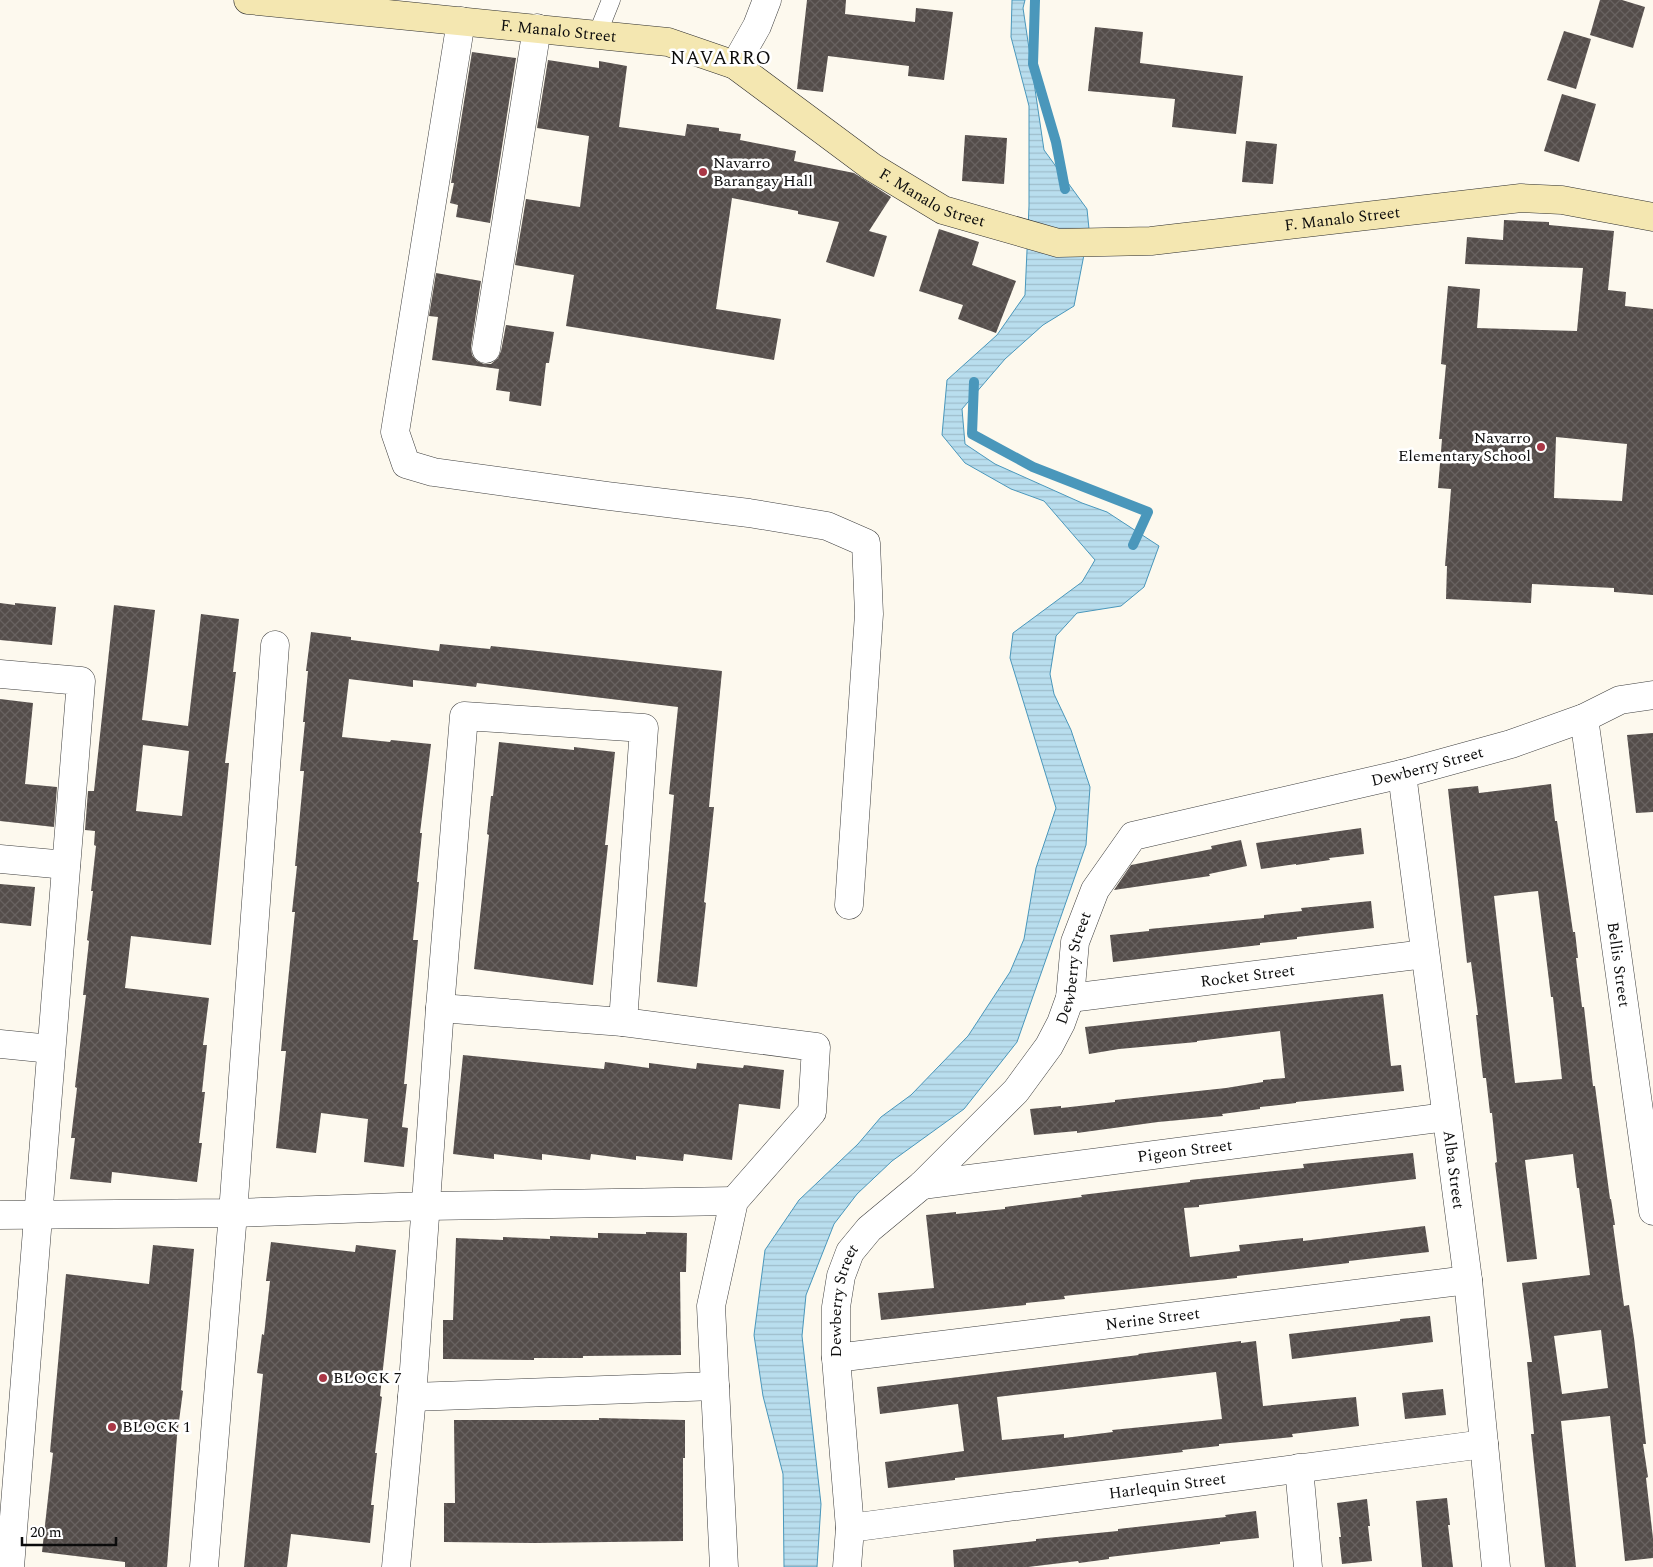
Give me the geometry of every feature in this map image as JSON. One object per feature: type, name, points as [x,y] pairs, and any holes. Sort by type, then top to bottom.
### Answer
[{"type":"street","name":"F. Manalo Street","points":[[248,0],[668,42],[736,65],[872,167],[943,210],[1058,244],[1151,241],[1521,198],[1562,200],[1653,217]]},
{"type":"street","points":[[736,65],[757,26],[767,0]]},
{"type":"street","points":[[461,21],[395,432],[406,464],[433,472],[748,513],[827,526],[866,544],[869,614],[849,905]]},
{"type":"street","points":[[486,348],[537,28]]},
{"type":"street","points":[[204,1567],[233,1213],[275,646]]},
{"type":"street","points":[[0,674],[81,682],[38,1214],[11,1420],[10,1567]]},
{"type":"street","name":"Dewberry Street","points":[[847,1567],[850,1528],[836,1358],[836,1307],[841,1276],[850,1252],[869,1229],[922,1185],[1016,1091],[1050,1046],[1070,998],[1075,942],[1096,890],[1133,836],[1402,774],[1511,744],[1584,718],[1620,700],[1653,695]]},
{"type":"street","points":[[396,1567],[412,1396],[440,1008],[464,716],[644,728],[623,1022]]},
{"type":"street","name":"Bellis Street","points":[[1584,718],[1653,1211]]},
{"type":"street","name":"Alba Street","points":[[1402,774],[1468,1280],[1496,1567]]},
{"type":"street","points":[[0,859],[66,865]]},
{"type":"street","name":"Rocket Street","points":[[1070,998],[1425,954]]},
{"type":"street","points":[[440,1008],[623,1022],[816,1046],[812,1112],[734,1201],[711,1306],[724,1567]]},
{"type":"street","points":[[0,1044],[51,1049]]},
{"type":"street","name":"Pigeon Street","points":[[922,1185],[1446,1116]]},
{"type":"street","points":[[0,1215],[233,1213],[426,1206],[734,1201]]},
{"type":"street","name":"Nerine Street","points":[[836,1358],[1468,1280]]},
{"type":"street","points":[[412,1396],[715,1386]]},
{"type":"street","name":"Harlequin Street","points":[[850,1528],[1484,1444]]},
{"type":"street","points":[[1299,1468],[1308,1567]]},
{"type":"lane","points":[[597,35],[611,0]]},
{"type":"water","points":[[1012,0],[1025,0],[1023,8],[1044,150],[1087,209],[1089,229],[1074,306],[1043,325],[1005,359],[962,409],[965,444],[995,464],[1082,503],[1107,512],[1159,546],[1144,587],[1121,606],[1077,613],[1056,636],[1050,674],[1054,694],[1071,730],[1090,787],[1086,845],[1017,1042],[964,1109],[892,1161],[857,1194],[834,1224],[806,1295],[802,1336],[821,1504],[817,1567],[784,1567],[783,1474],[763,1396],[754,1335],[765,1250],[799,1200],[858,1144],[881,1117],[911,1095],[968,1036],[1010,972],[1024,939],[1036,868],[1056,808],[1010,658],[1013,633],[1082,582],[1095,560],[1044,501],[1011,489],[965,463],[942,435],[947,380],[997,335],[1025,295],[1029,206],[1029,106],[1011,37]]},
{"type":"building","points":[[807,0],[846,0],[845,14],[915,22],[916,8],[953,12],[944,80],[908,76],[909,66],[828,56],[823,92],[797,89]]},
{"type":"building","points":[[1600,0],[1622,0],[1645,7],[1633,48],[1590,35]]},
{"type":"building","points":[[1095,27],[1143,32],[1140,63],[1243,76],[1236,134],[1172,127],[1175,99],[1088,91]]},
{"type":"building","points":[[1564,31],[1591,39],[1576,89],[1547,80]]},
{"type":"building","points":[[472,52],[516,58],[490,223],[456,217],[458,205],[450,203],[454,183],[451,183]]},
{"type":"building","points":[[548,60],[599,68],[599,61],[627,66],[619,127],[685,136],[687,124],[719,128],[719,131],[741,134],[740,140],[796,151],[794,161],[854,173],[891,197],[869,231],[887,236],[874,277],[826,262],[839,222],[798,214],[798,211],[732,198],[716,309],[781,319],[774,360],[566,326],[574,275],[515,265],[526,199],[580,207],[589,136],[537,128]]},
{"type":"building","points":[[1562,94],[1596,104],[1579,162],[1544,151]]},
{"type":"building","points":[[965,135],[1007,138],[1004,184],[962,181]]},
{"type":"building","points":[[1246,141],[1277,144],[1273,184],[1242,182]]},
{"type":"building","name":"Navarro Elementary School","points":[[1504,220],[1549,222],[1549,225],[1614,231],[1608,290],[1626,292],[1625,306],[1653,309],[1653,595],[1614,592],[1614,588],[1532,584],[1531,603],[1446,599],[1447,566],[1445,566],[1451,489],[1438,488],[1442,439],[1439,439],[1446,365],[1441,364],[1448,286],[1480,289],[1477,328],[1577,331],[1583,268],[1465,264],[1467,237],[1503,240]],"holes":[[[1556,437],[1627,444],[1622,501],[1554,498]]]},
{"type":"building","points":[[939,229],[979,242],[972,265],[1016,281],[996,333],[958,319],[963,305],[919,291]]},
{"type":"building","points":[[436,273],[481,281],[471,347],[472,355],[477,361],[491,364],[498,358],[506,325],[554,332],[549,363],[546,363],[541,406],[509,401],[510,392],[496,390],[499,369],[432,360],[438,317],[429,316]]},
{"type":"building","points":[[0,603],[56,607],[52,645],[0,640]]},
{"type":"building","points":[[114,605],[155,610],[142,720],[188,726],[201,614],[239,619],[233,672],[236,672],[225,763],[229,763],[211,945],[131,936],[125,988],[209,998],[203,1045],[207,1045],[202,1092],[205,1092],[199,1143],[202,1143],[197,1182],[112,1172],[111,1183],[70,1179],[75,1138],[71,1138],[86,995],[83,995],[96,846],[94,845],[95,831],[85,830],[88,791],[94,791]],"holes":[[[143,745],[189,751],[182,816],[136,811]]]},
{"type":"building","points":[[311,632],[351,637],[351,640],[439,651],[440,644],[490,649],[491,646],[722,671],[709,807],[714,807],[697,987],[657,982],[674,795],[669,794],[678,707],[477,683],[476,687],[413,680],[413,687],[349,679],[342,737],[431,744],[420,833],[422,833],[417,882],[419,882],[413,940],[418,940],[404,1084],[407,1084],[402,1127],[408,1128],[404,1167],[364,1162],[368,1119],[321,1113],[316,1153],[276,1148],[286,1051],[281,1051],[295,912],[292,912],[304,771],[300,771],[305,722],[303,722],[308,671],[306,671]]},
{"type":"building","points":[[0,699],[33,703],[25,784],[57,787],[54,827],[0,821]]},
{"type":"building","points":[[1653,733],[1653,812],[1636,813],[1627,735]]},
{"type":"building","points":[[499,742],[574,750],[574,747],[615,752],[605,845],[608,845],[593,985],[474,969],[489,835],[487,834],[491,796],[493,796]]},
{"type":"building","points":[[1551,784],[1573,932],[1575,932],[1582,1007],[1584,1007],[1593,1086],[1595,1086],[1615,1225],[1613,1225],[1624,1306],[1629,1305],[1634,1338],[1646,1444],[1643,1444],[1648,1477],[1646,1478],[1653,1538],[1653,1558],[1625,1561],[1610,1416],[1561,1421],[1576,1567],[1545,1567],[1531,1434],[1534,1434],[1527,1362],[1532,1362],[1522,1283],[1590,1275],[1573,1154],[1525,1160],[1537,1259],[1507,1262],[1495,1163],[1497,1162],[1492,1113],[1490,1113],[1486,1078],[1483,1078],[1476,1015],[1478,1015],[1471,962],[1467,963],[1448,789],[1478,786],[1479,793]],"holes":[[[1538,891],[1562,1079],[1515,1083],[1494,896]],[[1601,1330],[1608,1388],[1562,1394],[1554,1336]]]},
{"type":"building","points":[[1361,828],[1364,854],[1261,869],[1256,843]]},
{"type":"building","points":[[1241,840],[1247,866],[1209,874],[1210,876],[1114,890],[1131,865],[1212,849],[1211,846]]},
{"type":"building","points":[[0,884],[35,887],[31,926],[0,923]]},
{"type":"building","points":[[1371,901],[1374,928],[1297,937],[1297,939],[1260,943],[1260,945],[1113,962],[1110,935],[1149,931],[1149,929],[1264,918],[1264,915],[1302,911],[1301,908]]},
{"type":"building","points":[[1383,994],[1391,1066],[1401,1065],[1404,1091],[1296,1102],[1222,1114],[1223,1116],[1158,1122],[1077,1133],[1077,1131],[1034,1135],[1030,1109],[1061,1106],[1061,1108],[1115,1102],[1115,1100],[1226,1088],[1263,1082],[1263,1080],[1285,1078],[1280,1031],[1089,1054],[1085,1027]]},
{"type":"building","points":[[463,1055],[604,1069],[605,1062],[649,1068],[649,1063],[696,1069],[697,1063],[743,1068],[744,1065],[784,1070],[780,1109],[739,1104],[732,1160],[684,1154],[683,1161],[636,1156],[636,1160],[591,1154],[590,1160],[542,1154],[542,1160],[494,1154],[494,1159],[453,1154]]},
{"type":"building","points":[[1413,1153],[1416,1179],[1184,1208],[1190,1257],[1240,1251],[1239,1245],[1303,1238],[1303,1241],[1425,1226],[1429,1252],[1237,1276],[1237,1278],[1064,1296],[1065,1299],[1026,1303],[1026,1305],[881,1320],[878,1293],[934,1288],[926,1215],[1005,1209],[1005,1207],[1082,1197],[1081,1195],[1190,1182],[1190,1180],[1304,1168],[1303,1164]]},
{"type":"building","points":[[646,1232],[687,1233],[686,1272],[680,1272],[681,1355],[583,1356],[583,1358],[534,1358],[534,1360],[443,1359],[443,1320],[453,1320],[456,1238],[550,1239],[550,1236],[598,1238],[598,1233],[646,1234]]},
{"type":"building","points":[[271,1242],[355,1252],[356,1245],[396,1250],[380,1396],[382,1397],[375,1453],[377,1453],[371,1505],[374,1505],[370,1543],[291,1534],[287,1567],[244,1567],[263,1374],[257,1373],[262,1334],[264,1335],[270,1281],[266,1281]]},
{"type":"building","points":[[153,1245],[194,1249],[167,1567],[125,1567],[125,1562],[42,1552],[53,1453],[50,1452],[66,1274],[149,1284]]},
{"type":"building","points":[[1430,1316],[1433,1342],[1292,1359],[1289,1334]]},
{"type":"building","points":[[1241,1341],[1241,1343],[1256,1341],[1263,1406],[1356,1397],[1359,1426],[1292,1434],[1293,1437],[1219,1444],[1219,1446],[1182,1450],[1183,1452],[955,1478],[955,1480],[888,1488],[885,1462],[964,1451],[958,1404],[880,1414],[877,1387]],"holes":[[[1216,1372],[1222,1419],[1112,1430],[1113,1432],[1064,1438],[1064,1434],[1002,1440],[997,1397]]]},
{"type":"building","points":[[1443,1389],[1446,1415],[1405,1419],[1402,1393]]},
{"type":"building","points":[[599,1418],[685,1420],[683,1541],[444,1542],[444,1503],[455,1503],[454,1420],[599,1420]]},
{"type":"building","points":[[1447,1498],[1453,1567],[1422,1567],[1416,1501]]},
{"type":"building","points":[[1367,1499],[1372,1561],[1342,1564],[1337,1503]]},
{"type":"building","points":[[1256,1511],[1259,1538],[1109,1557],[1109,1559],[1079,1563],[1078,1561],[1028,1567],[954,1567],[953,1550],[1118,1531],[1118,1529],[1226,1517],[1225,1515]]},
{"type":"waterway","points":[[1035,0],[1033,64],[1056,142],[1065,189]]},
{"type":"waterway","points":[[974,382],[972,434],[1033,467],[1148,512],[1133,545]]},
{"type":"place","name":"Navarro Barangay Hall","points":[[703,172]]},
{"type":"place","name":"Navarro Elementary School","points":[[1541,447]]},
{"type":"place","name":"BLOCK 7","points":[[323,1378]]},
{"type":"place","name":"BLOCK 1","points":[[112,1427]]},
{"type":"district","name":"NAVARRO","points":[[721,58]]}]
